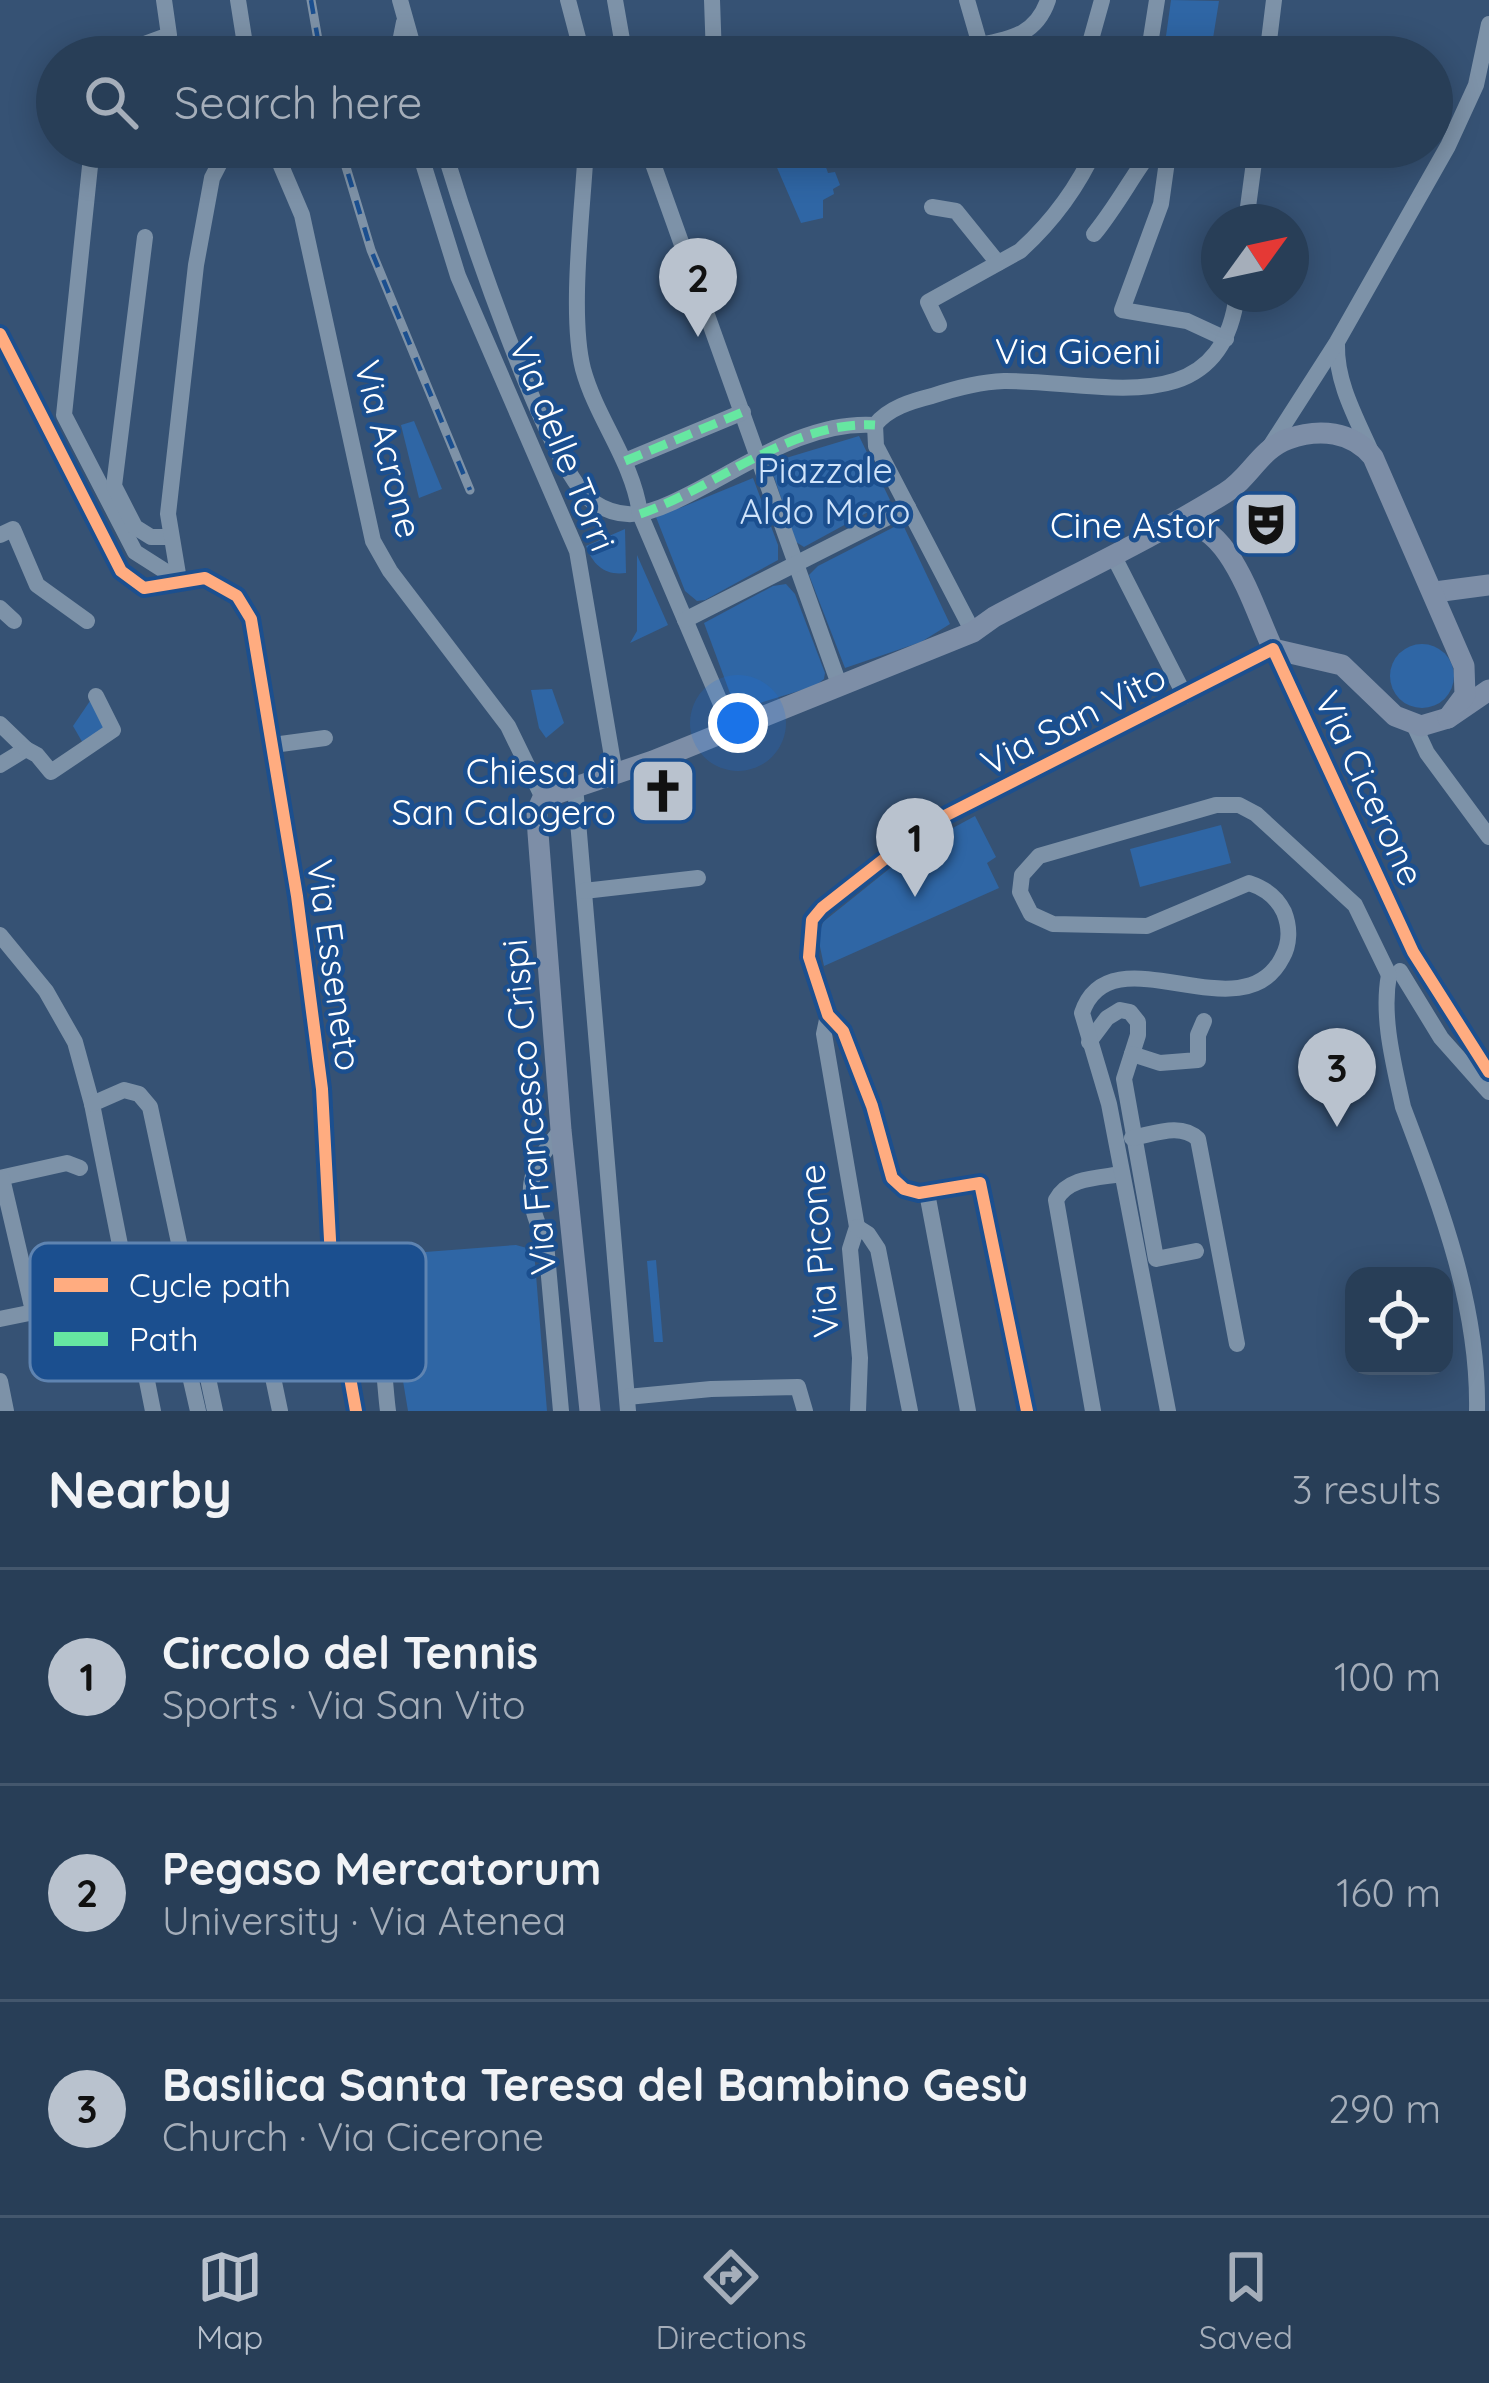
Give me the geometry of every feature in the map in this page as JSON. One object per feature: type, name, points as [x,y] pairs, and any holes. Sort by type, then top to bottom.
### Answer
[{"type":"main road","points":[[543,798],[732,730],[973,632],[994,616],[1230,491],[1269,448],[1300,436],[1338,434],[1358,441],[1373,457],[1435,592],[1467,680],[1458,708],[1448,718]]},
{"type":"main road","points":[[1224,545],[1221,518],[1230,491]]},
{"type":"main road","points":[[1175,523],[1198,525],[1224,545]]},
{"type":"main road","name":"Via Cicerone","points":[[1224,545],[1273,650]]},
{"type":"main road","points":[[1435,592],[1489,585]]},
{"type":"main road","points":[[1273,650],[1342,664],[1395,716],[1414,725],[1448,718],[1489,690]]},
{"type":"main road","name":"Via Francesco Crispi","points":[[543,798],[537,819],[561,1130],[590,1411]]},
{"type":"street","points":[[164,0],[169,34],[164,36]]},
{"type":"street","points":[[238,0],[244,36]]},
{"type":"street","points":[[400,0],[410,36]]},
{"type":"street","points":[[569,0],[578,36]]},
{"type":"street","points":[[615,0],[621,36]]},
{"type":"street","points":[[967,0],[977,36]]},
{"type":"street","points":[[1013,36],[1032,29],[1048,0]]},
{"type":"street","points":[[1092,36],[1102,0]]},
{"type":"street","points":[[1151,36],[1157,0]]},
{"type":"street","points":[[1270,36],[1274,0]]},
{"type":"street","points":[[402,36],[405,21]]},
{"type":"street","points":[[1453,135],[1476,85],[1489,24]]},
{"type":"street","points":[[90,168],[64,415],[128,542],[142,558],[179,580]]},
{"type":"street","points":[[179,580],[168,514],[196,265],[217,168]]},
{"type":"street","name":"Via Acrone","points":[[282,168],[302,215],[373,541],[390,571],[508,726],[543,798]]},
{"type":"street","name":"Via delle Torri","points":[[425,168],[458,276],[577,551],[614,774]]},
{"type":"street","points":[[449,168],[465,224],[573,482],[606,508],[619,514],[640,514],[671,503],[758,455],[848,423],[875,425],[874,440],[973,632]]},
{"type":"street","points":[[585,168],[579,346],[591,394],[636,487],[640,514],[732,730]]},
{"type":"street","points":[[655,168],[840,687]]},
{"type":"street","points":[[939,326],[928,302],[1032,240],[1060,209],[1084,168]]},
{"type":"street","points":[[1094,234],[1121,200],[1138,168]]},
{"type":"street","points":[[1165,168],[1161,204],[1122,310],[1187,321],[1226,339],[1233,312]]},
{"type":"street","points":[[1248,204],[1253,168]]},
{"type":"street","points":[[1269,448],[1337,342],[1436,168]]},
{"type":"street","points":[[932,207],[956,211],[998,263]]},
{"type":"street","points":[[145,236],[114,486],[135,526],[152,537],[170,537]]},
{"type":"street","points":[[0,334],[121,571],[144,588],[179,580]]},
{"type":"street","name":"Via Gioeni","points":[[875,425],[891,411],[971,384],[1168,385],[1196,374],[1226,339]]},
{"type":"street","points":[[1337,342],[1336,361],[1344,390],[1373,457]]},
{"type":"street","points":[[625,461],[743,412]]},
{"type":"street","points":[[685,620],[908,507]]},
{"type":"street","points":[[0,536],[13,529],[37,585],[87,622]]},
{"type":"street","points":[[1113,555],[1185,696]]},
{"type":"street","name":"Via Esseneto","points":[[179,580],[205,578],[230,590],[248,611],[273,745],[322,1089],[329,1243]]},
{"type":"street","name":"Via San Vito","points":[[927,1193],[904,1189],[892,1178],[843,1030],[828,1015],[808,940],[812,920],[929,824],[1273,650]]},
{"type":"street","name":"Via Cicerone","points":[[1273,650],[1413,952],[1489,1072]]},
{"type":"street","points":[[0,724],[51,772],[113,730],[96,696]]},
{"type":"street","points":[[1414,725],[1427,753],[1489,837]]},
{"type":"street","points":[[273,745],[325,738]]},
{"type":"street","points":[[0,765],[26,749]]},
{"type":"street","points":[[575,786],[627,1404],[798,1387],[805,1411]]},
{"type":"street","points":[[1168,1411],[1109,1104],[1089,1042],[1084,1007],[1098,988],[1114,980],[1232,988],[1271,974],[1288,944],[1284,913],[1273,897],[1249,884],[1147,926],[1053,924],[1025,908],[1020,884],[1026,867],[1039,856],[1216,805],[1239,805],[1256,814],[1354,904],[1441,1038],[1489,1092]]},
{"type":"street","points":[[584,891],[698,878]]},
{"type":"street","points":[[0,934],[62,1016],[75,1042],[119,1243]]},
{"type":"street","points":[[1413,952],[1395,973],[1388,1016],[1400,1093],[1461,1274],[1478,1358],[1478,1411]]},
{"type":"street","points":[[1089,1042],[1107,1018],[1124,1010],[1138,1022],[1124,1079],[1156,1258],[1196,1251]]},
{"type":"street","name":"Via Picone","points":[[828,1015],[824,1034],[856,1227],[850,1250],[860,1358],[858,1411]]},
{"type":"street","points":[[1132,1054],[1160,1063],[1198,1060],[1198,1035],[1204,1021]]},
{"type":"street","points":[[92,1104],[124,1090],[139,1094],[150,1107],[179,1243]]},
{"type":"street","points":[[1132,1138],[1179,1129],[1198,1139],[1238,1344]]},
{"type":"street","points":[[561,1130],[536,1161],[530,1190],[546,1243],[561,1411]]},
{"type":"street","points":[[30,1299],[1,1178],[67,1163],[80,1168]]},
{"type":"street","points":[[1093,1411],[1056,1200],[1072,1183],[1122,1174]]},
{"type":"street","points":[[968,1411],[927,1193],[980,1184],[1028,1411]]},
{"type":"street","points":[[856,1227],[878,1249],[910,1411]]},
{"type":"street","points":[[0,1319],[30,1312]]},
{"type":"street","points":[[0,1381],[6,1411]]},
{"type":"street","points":[[147,1381],[154,1411]]},
{"type":"street","points":[[191,1381],[198,1411]]},
{"type":"street","points":[[209,1381],[215,1411]]},
{"type":"street","points":[[274,1381],[280,1411]]},
{"type":"street","name":"Via Esseneto","points":[[351,1381],[356,1411]]},
{"type":"street","points":[[383,1381],[388,1411]]},
{"type":"street","points":[[752,1388],[754,1411]]},
{"type":"green space","points":[[1171,0],[1219,1],[1213,36],[1166,36]]},
{"type":"green space","points":[[777,168],[835,172],[840,185],[823,200],[823,218],[801,223]]},
{"type":"green space","points":[[414,421],[442,489],[419,498],[401,425]]},
{"type":"green space","name":"Piazzale Aldo Moro","points":[[859,436],[890,500],[804,547],[796,542],[771,468],[776,461]]},
{"type":"green space","points":[[753,478],[778,545],[778,560],[697,601],[685,591],[656,517],[676,504],[680,508]]},
{"type":"green space","points":[[894,527],[904,527],[950,624],[921,642],[845,668],[809,575]]},
{"type":"green space","points":[[625,529],[626,573],[606,571],[586,546]]},
{"type":"green space","points":[[637,555],[668,625],[630,643],[637,631]]},
{"type":"green space","points":[[786,584],[795,594],[824,679],[740,709],[734,704],[704,623],[773,586]]},
{"type":"green space","points":[[1422,644],[1444,654],[1454,676],[1444,698],[1422,708],[1400,698],[1390,676],[1400,654]]},
{"type":"green space","points":[[552,689],[564,723],[546,738],[539,728],[531,690]]},
{"type":"green space","points":[[92,698],[107,728],[84,745],[73,726]]},
{"type":"green space","points":[[975,816],[996,857],[987,863],[999,888],[824,966],[818,937],[823,922],[914,849]]},
{"type":"green space","points":[[1221,825],[1231,863],[1140,887],[1130,849]]},
{"type":"green space","points":[[516,1245],[534,1250],[547,1411],[408,1411],[403,1381],[426,1381],[426,1252]]},
{"type":"green space","points":[[656,1260],[663,1342],[654,1342],[647,1261]]},
{"type":"railway","points":[[311,0],[317,36]]},
{"type":"railway","points":[[346,168],[371,250],[470,490]]},
{"type":"marked path","points":[[625,461],[743,412]]},
{"type":"marked path","points":[[640,514],[784,444],[844,426],[875,425]]},
{"type":"cycle path","points":[[0,334],[121,571],[144,588],[205,578],[237,596],[251,619],[297,896],[322,1089],[330,1243]]},
{"type":"cycle path","points":[[1027,1411],[980,1183],[919,1193],[904,1189],[892,1178],[872,1106],[843,1031],[828,1015],[809,957],[812,920],[822,908],[929,824],[1273,649],[1413,952],[1489,1072]]},
{"type":"cycle path","points":[[351,1381],[356,1411]]},
{"type":"place","name":"Pegaso Mercatorum","points":[[698,337]]},
{"type":"place","name":"Cine Astor","points":[[1266,524]]},
{"type":"place","name":"Chiesa di San Calogero","points":[[663,791]]},
{"type":"place","name":"Circolo del Tennis","points":[[915,897]]},
{"type":"place","name":"Basilica Santa Teresa del Bambino Gesù","points":[[1337,1127]]}]
